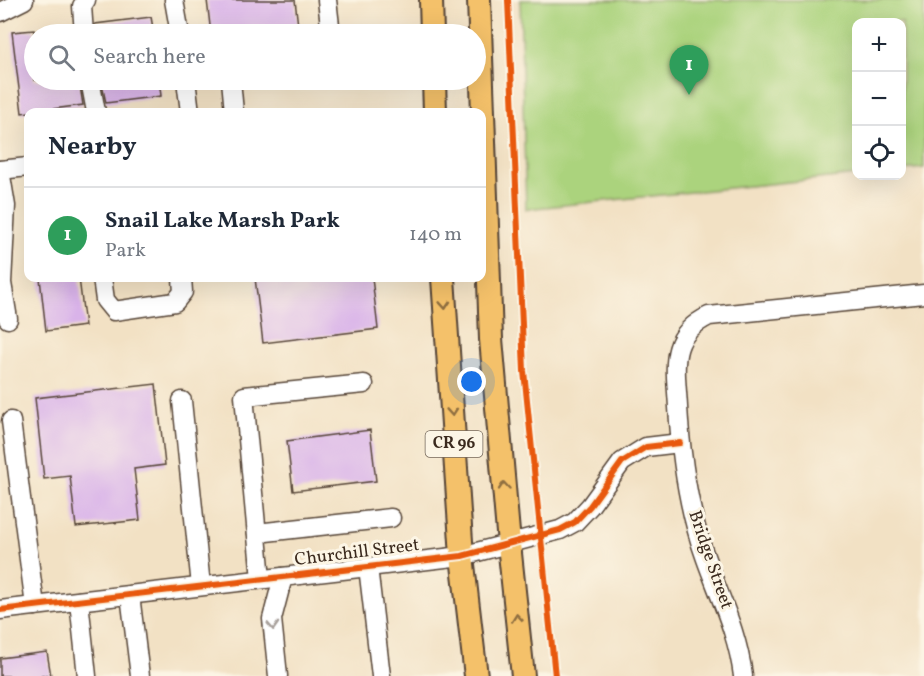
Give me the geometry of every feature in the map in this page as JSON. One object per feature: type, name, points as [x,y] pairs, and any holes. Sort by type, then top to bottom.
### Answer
[{"type":"main road","points":[[431,0],[432,24]]},
{"type":"main road","name":"CR 96","points":[[479,0],[480,24]]},
{"type":"main road","points":[[434,90],[435,108]]},
{"type":"main road","name":"CR 96","points":[[482,90],[483,108]]},
{"type":"main road","name":"CR 96","points":[[486,198],[491,339],[523,676]]},
{"type":"main road","name":"CR 96","points":[[443,282],[462,556],[476,676]]},
{"type":"street","points":[[0,12],[24,0]]},
{"type":"street","points":[[83,24],[82,6],[86,0]]},
{"type":"street","points":[[174,0],[178,24]]},
{"type":"street","points":[[327,0],[330,24]]},
{"type":"street","points":[[92,90],[95,108]]},
{"type":"street","points":[[187,90],[190,108]]},
{"type":"street","points":[[232,90],[234,108]]},
{"type":"street","points":[[8,319],[2,283],[6,206],[0,170],[24,167]]},
{"type":"street","points":[[103,282],[105,300],[114,311],[175,302],[183,291],[182,282]]},
{"type":"street","name":"Bridge Street","points":[[743,676],[727,608],[705,558],[688,495],[680,443],[675,362],[678,346],[697,322],[709,316],[924,294]]},
{"type":"street","points":[[261,579],[244,396],[364,384]]},
{"type":"street","points":[[182,401],[201,586]]},
{"type":"street","points":[[11,421],[35,606]]},
{"type":"street","name":"Churchill Street","points":[[0,610],[462,556],[560,530],[575,522],[590,506],[622,462],[646,447],[680,443]]},
{"type":"street","points":[[257,533],[391,518]]},
{"type":"street","points":[[368,567],[381,676]]},
{"type":"street","points":[[278,676],[272,619],[283,577]]},
{"type":"street","points":[[130,595],[140,676]]},
{"type":"street","points":[[78,601],[87,676]]},
{"type":"green space","points":[[520,0],[924,0],[924,168],[906,170],[906,18],[852,18],[852,175],[526,209]]},
{"type":"building","points":[[207,0],[295,0],[298,24],[210,24]]},
{"type":"building","points":[[151,17],[152,24],[95,24]]},
{"type":"building","points":[[24,31],[24,90],[81,90],[83,105],[60,108],[24,108],[22,113],[12,32]]},
{"type":"building","points":[[103,90],[160,90],[161,96],[106,103]]},
{"type":"building","points":[[40,282],[80,282],[85,326],[46,331]]},
{"type":"building","points":[[255,282],[372,282],[378,329],[263,343]]},
{"type":"building","points":[[156,384],[165,465],[134,469],[140,520],[76,527],[70,476],[44,479],[35,398]]},
{"type":"building","points":[[370,430],[376,481],[293,491],[287,441]]},
{"type":"building","points":[[47,652],[51,676],[0,676],[0,658]]},
{"type":"cycle path","points":[[508,0],[524,371],[555,676]]},
{"type":"cycle path","points":[[0,610],[462,556],[560,530],[575,522],[590,506],[622,462],[646,447],[680,443]]},
{"type":"place","name":"Snail Lake Marsh Park","points":[[689,95]]}]
